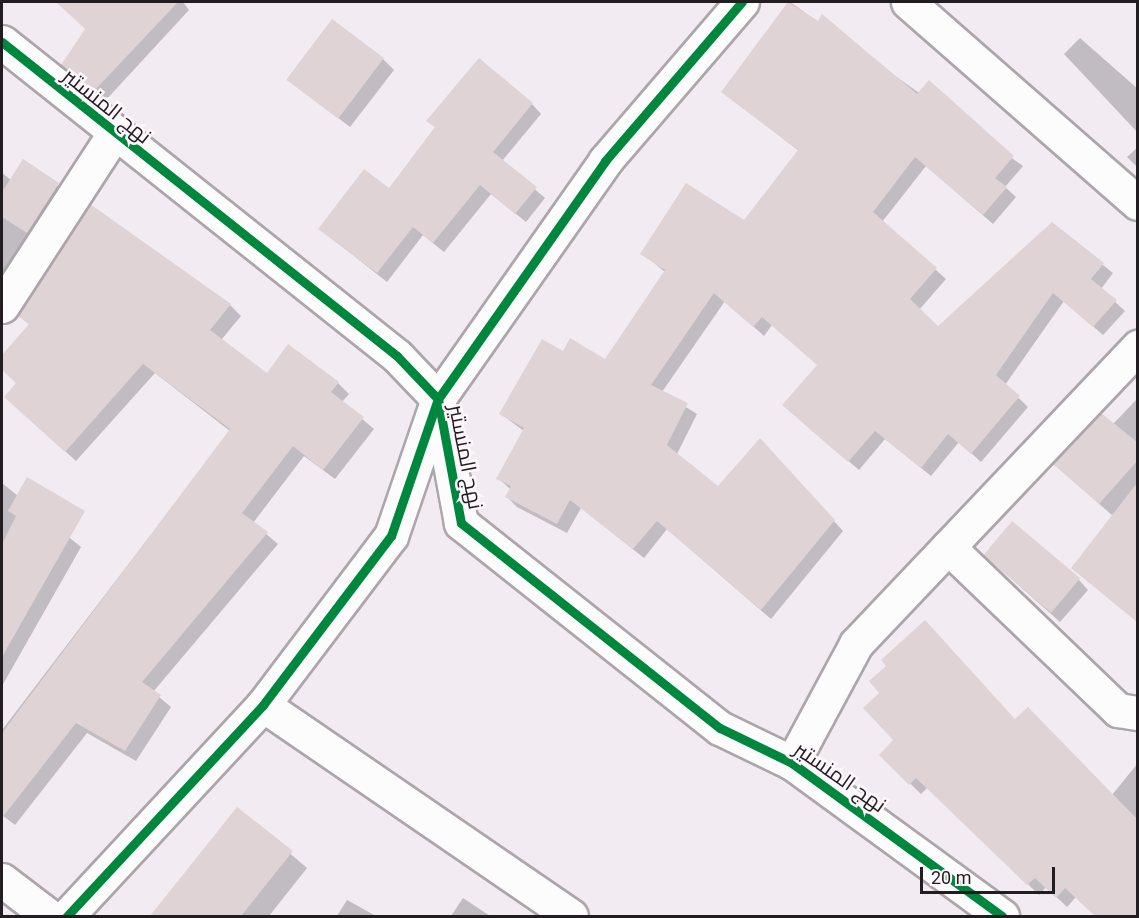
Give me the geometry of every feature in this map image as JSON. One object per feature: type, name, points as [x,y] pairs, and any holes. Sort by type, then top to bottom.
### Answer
[{"type":"street","points":[[67,916],[263,705],[391,536],[438,399],[605,161],[742,2]]},
{"type":"street","points":[[908,2],[1137,203]]},
{"type":"street","name":"نهج المنستير","points":[[2,42],[113,135],[397,356],[438,399],[461,523],[720,728],[792,763],[1002,916]]},
{"type":"street","points":[[2,306],[113,135]]},
{"type":"street","points":[[792,763],[856,644],[1137,347]]},
{"type":"street","points":[[948,547],[1118,710],[1137,713]]},
{"type":"street","points":[[263,705],[571,916]]},
{"type":"street","points":[[2,880],[49,916]]},
{"type":"building","points":[[56,2],[178,2],[94,91],[61,65],[85,29]]},
{"type":"building","points":[[788,2],[818,21],[822,14],[917,94],[929,80],[1014,156],[995,178],[1007,187],[983,215],[915,157],[873,212],[937,268],[910,299],[938,326],[1052,222],[1104,263],[1091,279],[1117,300],[1093,327],[1053,293],[996,375],[1020,396],[971,454],[948,434],[921,468],[875,431],[848,462],[782,405],[817,365],[762,317],[753,327],[714,293],[651,385],[688,403],[667,445],[718,486],[760,438],[835,520],[761,610],[657,521],[633,549],[570,500],[557,524],[505,497],[511,486],[496,479],[524,428],[499,414],[542,339],[563,351],[570,338],[605,359],[665,270],[640,254],[686,183],[744,220],[798,150],[721,92]]},
{"type":"building","points":[[332,19],[384,58],[338,119],[286,80]]},
{"type":"building","points":[[479,58],[533,103],[493,152],[537,187],[515,214],[480,185],[433,243],[413,227],[377,273],[318,229],[364,169],[389,188],[435,127],[426,121]]},
{"type":"building","points":[[23,159],[59,183],[27,233],[2,217],[2,192]]},
{"type":"building","points":[[90,204],[231,304],[210,330],[267,373],[288,344],[339,382],[331,392],[364,417],[323,470],[293,446],[242,513],[268,532],[142,682],[161,695],[125,751],[76,723],[2,818],[2,733],[230,429],[143,364],[65,452],[4,397],[16,383],[2,370],[2,355],[29,324],[18,316]]},
{"type":"building","points":[[1101,413],[1137,442],[1137,461],[1099,504],[1053,464]]},
{"type":"building","points":[[27,477],[85,511],[2,657],[2,544],[16,516],[8,511]]},
{"type":"building","points":[[1137,483],[1137,622],[1071,568]]},
{"type":"building","points":[[1012,521],[1080,578],[1051,613],[983,555]]},
{"type":"building","points":[[925,620],[1015,719],[1028,707],[1137,819],[1137,916],[1095,916],[1065,888],[1056,898],[1035,878],[1027,885],[916,778],[909,785],[879,755],[893,740],[863,708],[879,693],[869,681],[886,666],[881,660]]},
{"type":"building","points":[[237,807],[293,851],[241,916],[150,916]]},
{"type":"cycle path","points":[[67,916],[263,705],[391,536],[438,399],[605,161],[742,2]]},
{"type":"cycle path","points":[[2,42],[397,356],[438,399],[461,523],[720,728],[792,763],[1002,916]]}]
